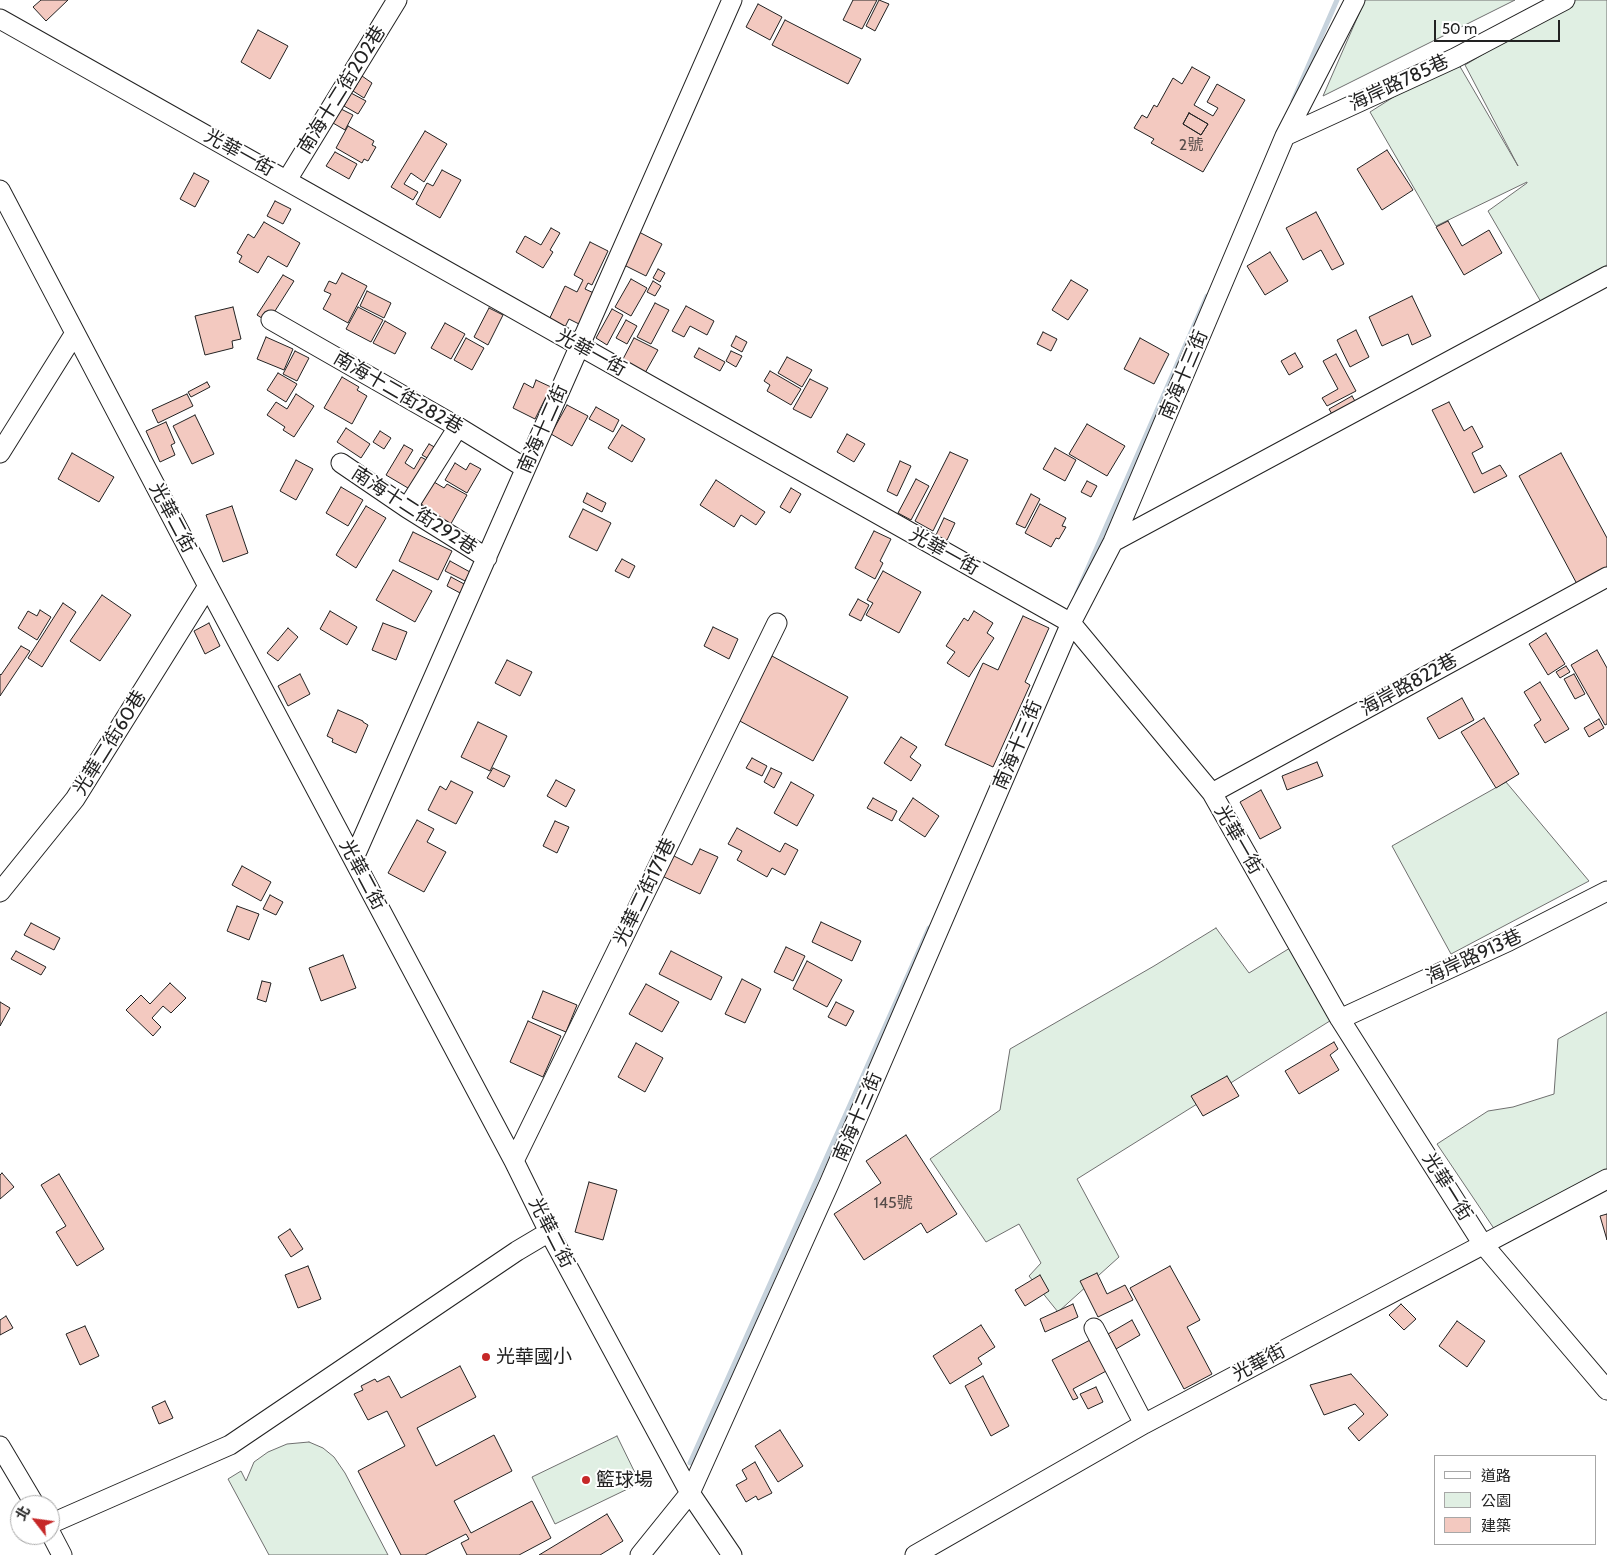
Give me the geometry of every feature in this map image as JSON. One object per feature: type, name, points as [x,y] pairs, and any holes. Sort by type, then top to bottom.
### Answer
[{"type":"street","name":"南海十二街202巷","points":[[287,180],[398,0]]},
{"type":"street","name":"南海十二街","points":[[354,858],[732,0]]},
{"type":"street","name":"南海十三街","points":[[640,1555],[690,1494],[829,1184],[1071,623],[1113,542],[1286,136],[1355,0]]},
{"type":"street","name":"海岸路785巷","points":[[1286,136],[1455,58],[1565,0]]},
{"type":"street","name":"光華一街","points":[[0,19],[1071,623],[1212,793],[1340,1019],[1482,1243],[1607,1390]]},
{"type":"street","name":"光華二街","points":[[0,190],[514,1161],[549,1232],[690,1494],[732,1555]]},
{"type":"street","points":[[1113,542],[1607,276]]},
{"type":"street","name":"南海十二街282巷","points":[[271,320],[458,427],[525,468]]},
{"type":"street","points":[[0,453],[75,333]]},
{"type":"street","points":[[407,508],[458,427]]},
{"type":"street","name":"南海十二街292巷","points":[[341,463],[407,508],[487,558]]},
{"type":"street","name":"海岸路822巷","points":[[1212,793],[1607,577]]},
{"type":"street","name":"光華二街60巷","points":[[0,892],[75,800],[208,586]]},
{"type":"street","name":"光華二街171巷","points":[[514,1161],[777,623]]},
{"type":"street","name":"海岸路913巷","points":[[1340,1019],[1509,941],[1607,891]]},
{"type":"street","name":"光華街","points":[[915,1555],[1144,1424],[1482,1243],[1607,1179]]},
{"type":"street","points":[[60,1520],[230,1445],[517,1251],[549,1232]]},
{"type":"street","points":[[1094,1328],[1144,1424]]},
{"type":"street","points":[[0,1446],[28,1495]]},
{"type":"green space","points":[[1365,0],[1515,0],[1323,96]]},
{"type":"green space","points":[[1574,0],[1607,0],[1607,265],[1541,302],[1488,211],[1527,182],[1436,226],[1370,112],[1455,58],[1518,166],[1465,65]]},
{"type":"green space","points":[[1506,782],[1589,881],[1451,954],[1392,846]]},
{"type":"green space","points":[[1216,928],[1249,973],[1290,948],[1333,1019],[1077,1179],[1119,1257],[1058,1312],[1029,1276],[1041,1263],[1019,1224],[986,1242],[930,1159],[1000,1110],[1010,1049]]},
{"type":"green space","points":[[1607,1012],[1607,1177],[1499,1236],[1437,1144],[1488,1111],[1513,1107],[1554,1094],[1558,1039]]},
{"type":"green space","name":"籃球場","points":[[617,1436],[640,1483],[555,1524],[532,1477]]},
{"type":"green space","points":[[309,1442],[323,1448],[334,1457],[345,1473],[388,1555],[269,1555],[228,1479],[241,1471],[246,1481],[254,1462],[268,1452],[287,1444]]},
{"type":"building","points":[[41,0],[68,0],[46,21],[33,7]]},
{"type":"building","points":[[853,0],[877,0],[862,29],[843,20]]},
{"type":"building","points":[[879,0],[889,4],[875,31],[866,26]]},
{"type":"building","points":[[758,4],[782,17],[770,40],[746,27]]},
{"type":"building","points":[[785,20],[861,59],[848,84],[772,45]]},
{"type":"building","points":[[258,30],[288,46],[270,79],[241,62]]},
{"type":"building","points":[[1192,67],[1210,77],[1194,105],[1213,116],[1218,108],[1207,102],[1217,84],[1245,100],[1203,172],[1151,143],[1154,139],[1134,128],[1142,115],[1147,118],[1154,105],[1157,107],[1173,78],[1182,84]],"holes":[[[1189,113],[1208,124],[1201,135],[1183,124]]]},
{"type":"building","points":[[362,76],[372,83],[364,98],[353,91]]},
{"type":"building","points":[[351,93],[366,101],[358,114],[344,106]]},
{"type":"building","points":[[341,109],[353,115],[345,130],[333,123]]},
{"type":"building","points":[[1189,113],[1208,124],[1201,135],[1183,124]]},
{"type":"building","points":[[348,126],[374,141],[372,145],[376,147],[368,161],[364,159],[362,163],[336,148]]},
{"type":"building","points":[[425,131],[447,144],[424,182],[411,173],[404,184],[418,192],[413,200],[391,187]]},
{"type":"building","points":[[1387,150],[1413,190],[1382,210],[1357,169]]},
{"type":"building","points":[[335,152],[357,164],[349,179],[326,166]]},
{"type":"building","points":[[442,170],[461,180],[440,218],[416,204],[427,183],[433,186]]},
{"type":"building","points":[[194,173],[209,181],[195,207],[180,199]]},
{"type":"building","points":[[275,201],[291,209],[283,224],[267,216]]},
{"type":"building","points":[[1316,212],[1344,264],[1332,270],[1321,250],[1303,260],[1286,228]]},
{"type":"building","points":[[1448,221],[1462,246],[1489,230],[1502,253],[1464,275],[1436,227]]},
{"type":"building","points":[[264,222],[300,243],[287,267],[268,256],[258,273],[239,262],[242,256],[237,253],[248,234],[254,238]]},
{"type":"building","points":[[551,228],[560,233],[550,250],[553,252],[543,268],[516,252],[525,236],[541,245]]},
{"type":"building","points":[[639,232],[662,244],[646,276],[622,264]]},
{"type":"building","points":[[590,242],[608,251],[592,285],[588,283],[585,289],[596,294],[581,325],[569,319],[563,331],[547,324],[565,286],[577,292],[583,280],[574,275]]},
{"type":"building","points":[[1270,252],[1288,281],[1265,295],[1247,266]]},
{"type":"building","points":[[658,269],[665,273],[660,282],[653,278]]},
{"type":"building","points":[[342,273],[367,286],[348,323],[323,309],[331,294],[324,291],[329,281],[336,284]]},
{"type":"building","points":[[283,275],[294,281],[268,322],[257,315]]},
{"type":"building","points":[[631,279],[647,288],[631,316],[615,307]]},
{"type":"building","points":[[1071,280],[1088,290],[1068,320],[1052,310]]},
{"type":"building","points":[[653,281],[661,286],[655,296],[647,292]]},
{"type":"building","points":[[367,291],[391,303],[384,318],[360,306]]},
{"type":"building","points":[[1412,296],[1431,336],[1412,345],[1408,334],[1382,346],[1369,317]]},
{"type":"building","points":[[655,303],[669,310],[651,344],[637,337]]},
{"type":"building","points":[[686,306],[714,321],[707,335],[690,326],[684,337],[672,331]]},
{"type":"building","points":[[233,307],[241,339],[232,341],[233,348],[205,355],[195,316]]},
{"type":"building","points":[[358,307],[383,320],[371,342],[346,329]]},
{"type":"building","points":[[489,308],[503,315],[488,345],[474,337]]},
{"type":"building","points":[[612,309],[623,315],[607,345],[596,338]]},
{"type":"building","points":[[626,320],[637,326],[627,344],[616,338]]},
{"type":"building","points":[[385,321],[406,333],[395,354],[373,343]]},
{"type":"building","points":[[445,323],[465,334],[451,359],[431,348]]},
{"type":"building","points":[[1356,330],[1369,357],[1350,367],[1337,340]]},
{"type":"building","points":[[1043,332],[1057,339],[1051,351],[1037,344]]},
{"type":"building","points":[[736,336],[747,342],[742,352],[731,346]]},
{"type":"building","points":[[266,337],[293,349],[284,370],[257,359]]},
{"type":"building","points":[[466,338],[484,348],[472,370],[454,360]]},
{"type":"building","points":[[634,338],[658,350],[645,373],[622,361]]},
{"type":"building","points":[[1140,338],[1169,354],[1154,384],[1124,369]]},
{"type":"building","points":[[699,348],[725,362],[720,371],[694,357]]},
{"type":"building","points":[[295,351],[309,358],[297,381],[283,374]]},
{"type":"building","points":[[731,351],[742,356],[736,367],[726,361]]},
{"type":"building","points":[[1295,353],[1303,367],[1289,375],[1281,361]]},
{"type":"building","points":[[1336,354],[1356,391],[1327,406],[1322,398],[1338,389],[1323,361]]},
{"type":"building","points":[[787,357],[812,370],[802,387],[778,373]]},
{"type":"building","points":[[770,371],[801,389],[791,405],[767,391],[770,385],[764,381]]},
{"type":"building","points":[[278,373],[297,384],[286,402],[267,390]]},
{"type":"building","points":[[342,377],[359,387],[357,390],[367,396],[352,424],[324,408]]},
{"type":"building","points":[[810,379],[828,388],[811,418],[793,409]]},
{"type":"building","points":[[536,380],[551,387],[535,419],[513,408],[524,383],[533,388]]},
{"type":"building","points":[[207,382],[210,387],[191,397],[188,392]]},
{"type":"building","points":[[187,394],[193,406],[158,423],[152,410]]},
{"type":"building","points":[[296,394],[314,406],[294,437],[283,430],[285,427],[267,415],[276,402],[287,409]]},
{"type":"building","points":[[1352,396],[1359,408],[1336,421],[1329,409]]},
{"type":"building","points":[[1449,402],[1464,431],[1472,426],[1483,447],[1472,453],[1482,474],[1500,465],[1507,476],[1474,493],[1432,410]]},
{"type":"building","points":[[567,405],[588,416],[572,446],[551,434]]},
{"type":"building","points":[[596,407],[619,420],[613,432],[589,419]]},
{"type":"building","points":[[195,415],[214,454],[192,464],[173,426]]},
{"type":"building","points":[[166,422],[175,443],[171,445],[175,455],[160,462],[146,431]]},
{"type":"building","points":[[1087,424],[1125,446],[1107,476],[1069,454]]},
{"type":"building","points":[[622,425],[645,439],[632,462],[608,448]]},
{"type":"building","points":[[346,428],[370,444],[361,458],[337,442]]},
{"type":"building","points":[[380,431],[391,438],[384,449],[373,442]]},
{"type":"building","points":[[847,434],[865,444],[854,462],[837,452]]},
{"type":"building","points":[[429,444],[438,449],[431,460],[422,455]]},
{"type":"building","points":[[404,445],[413,450],[405,463],[414,469],[421,457],[430,462],[413,491],[386,475]]},
{"type":"building","points":[[1055,448],[1076,460],[1065,481],[1043,469]]},
{"type":"building","points":[[950,452],[968,460],[933,531],[915,521]]},
{"type":"building","points":[[72,453],[114,477],[99,502],[58,479]]},
{"type":"building","points":[[1561,453],[1607,538],[1607,567],[1577,584],[1519,476]]},
{"type":"building","points":[[296,460],[313,469],[296,500],[280,491]]},
{"type":"building","points":[[900,461],[911,466],[897,496],[887,491]]},
{"type":"building","points":[[455,463],[466,470],[470,463],[481,469],[467,493],[445,480]]},
{"type":"building","points":[[916,479],[929,486],[911,520],[898,513]]},
{"type":"building","points":[[716,480],[765,512],[756,525],[741,515],[734,527],[700,505]]},
{"type":"building","points":[[1087,481],[1097,486],[1091,497],[1081,492]]},
{"type":"building","points":[[434,482],[444,488],[447,484],[467,495],[448,529],[427,518],[431,510],[421,504]]},
{"type":"building","points":[[341,487],[363,500],[348,526],[326,513]]},
{"type":"building","points":[[791,488],[801,494],[790,513],[780,507]]},
{"type":"building","points":[[587,493],[606,503],[602,512],[583,502]]},
{"type":"building","points":[[1031,494],[1040,499],[1025,528],[1016,524]]},
{"type":"building","points":[[1040,504],[1066,518],[1062,526],[1066,527],[1059,539],[1056,538],[1051,547],[1025,533]]},
{"type":"building","points":[[232,506],[248,553],[223,562],[206,515]]},
{"type":"building","points":[[366,506],[386,518],[356,568],[336,555]]},
{"type":"building","points":[[583,509],[611,523],[597,551],[569,537]]},
{"type":"building","points":[[944,518],[955,523],[947,540],[936,535]]},
{"type":"building","points":[[874,531],[891,539],[880,561],[883,563],[875,579],[855,568]]},
{"type":"building","points":[[413,532],[452,551],[438,580],[399,561]]},
{"type":"building","points":[[622,559],[635,566],[629,578],[615,571]]},
{"type":"building","points":[[450,561],[470,572],[465,581],[445,571]]},
{"type":"building","points":[[393,570],[432,591],[415,622],[376,600]]},
{"type":"building","points":[[883,571],[921,592],[899,633],[866,615],[873,603],[867,600]]},
{"type":"building","points":[[451,577],[466,585],[462,594],[447,586]]},
{"type":"building","points":[[102,595],[131,615],[100,661],[70,641]]},
{"type":"building","points":[[858,599],[869,605],[861,621],[849,615]]},
{"type":"building","points":[[63,603],[76,612],[42,667],[28,658]]},
{"type":"building","points":[[40,610],[51,617],[37,640],[18,628],[28,611],[37,616]]},
{"type":"building","points":[[330,611],[357,627],[347,645],[320,629]]},
{"type":"building","points":[[974,611],[993,623],[987,633],[994,638],[969,677],[947,663],[955,652],[946,646],[964,618],[968,621]]},
{"type":"building","points":[[1023,616],[1049,628],[1025,682],[1030,685],[993,767],[945,745],[983,663],[998,670]]},
{"type":"building","points":[[209,623],[220,646],[205,654],[194,631]]},
{"type":"building","points":[[383,623],[407,632],[396,660],[372,650]]},
{"type":"building","points":[[713,627],[738,639],[729,659],[704,646]]},
{"type":"building","points":[[288,628],[298,637],[278,661],[267,653]]},
{"type":"building","points":[[1546,633],[1565,664],[1548,675],[1529,644]]},
{"type":"building","points":[[21,646],[30,651],[0,696],[0,674]]},
{"type":"building","points":[[1597,650],[1607,668],[1607,724],[1605,725],[1571,665]]},
{"type":"building","points":[[772,656],[848,697],[813,761],[738,720]]},
{"type":"building","points":[[507,660],[532,672],[520,696],[495,683]]},
{"type":"building","points":[[1566,666],[1570,672],[1560,678],[1556,672]]},
{"type":"building","points":[[300,674],[310,694],[288,706],[278,686]]},
{"type":"building","points":[[1574,674],[1585,694],[1575,699],[1564,679]]},
{"type":"building","points":[[1540,682],[1569,729],[1545,743],[1534,725],[1541,720],[1524,692]]},
{"type":"building","points":[[1462,698],[1474,720],[1439,739],[1427,718]]},
{"type":"building","points":[[338,710],[368,725],[356,753],[332,742],[333,739],[327,736]]},
{"type":"building","points":[[1484,718],[1519,774],[1496,788],[1461,732]]},
{"type":"building","points":[[1599,719],[1604,728],[1589,737],[1584,728]]},
{"type":"building","points":[[478,722],[507,736],[490,771],[461,757]]},
{"type":"building","points":[[901,737],[917,747],[910,757],[921,765],[911,781],[884,763]]},
{"type":"building","points":[[752,758],[767,766],[762,776],[746,768]]},
{"type":"building","points":[[1317,762],[1323,776],[1287,790],[1282,776]]},
{"type":"building","points":[[493,768],[510,776],[504,787],[487,778]]},
{"type":"building","points":[[771,768],[782,773],[774,788],[764,782]]},
{"type":"building","points":[[556,780],[575,790],[566,807],[547,796]]},
{"type":"building","points":[[451,781],[473,792],[456,824],[428,810],[440,786],[446,790]]},
{"type":"building","points":[[791,782],[814,795],[797,826],[774,813]]},
{"type":"building","points":[[1261,790],[1281,828],[1260,839],[1240,802]]},
{"type":"building","points":[[873,798],[897,811],[892,821],[867,808]]},
{"type":"building","points":[[913,798],[939,816],[925,837],[899,820]]},
{"type":"building","points":[[417,820],[434,829],[427,842],[446,852],[424,892],[388,873]]},
{"type":"building","points":[[555,821],[569,827],[557,853],[543,846]]},
{"type":"building","points":[[737,828],[780,852],[785,843],[798,850],[785,875],[772,868],[767,877],[737,860],[742,851],[728,844]]},
{"type":"building","points":[[700,849],[718,857],[700,894],[660,875],[670,854],[692,865]]},
{"type":"building","points":[[242,866],[271,882],[261,901],[232,885]]},
{"type":"building","points":[[270,895],[283,902],[276,915],[263,909]]},
{"type":"building","points":[[237,906],[259,914],[249,940],[227,931]]},
{"type":"building","points":[[821,922],[861,941],[852,961],[812,942]]},
{"type":"building","points":[[31,923],[60,938],[54,950],[24,935]]},
{"type":"building","points":[[786,947],[805,956],[793,981],[774,972]]},
{"type":"building","points":[[16,951],[46,967],[41,975],[11,959]]},
{"type":"building","points":[[671,951],[722,977],[711,1000],[659,974]]},
{"type":"building","points":[[343,955],[356,988],[321,1001],[309,968]]},
{"type":"building","points":[[807,961],[842,980],[827,1007],[793,989]]},
{"type":"building","points":[[742,979],[761,989],[745,1023],[725,1014]]},
{"type":"building","points":[[262,981],[271,983],[266,1002],[257,999]]},
{"type":"building","points":[[170,983],[186,998],[171,1013],[163,1006],[152,1018],[161,1027],[153,1036],[126,1010],[141,995],[150,1004]]},
{"type":"building","points":[[646,984],[679,1002],[662,1032],[629,1014]]},
{"type":"building","points":[[543,991],[577,1005],[566,1032],[532,1018]]},
{"type":"building","points":[[0,1002],[10,1008],[0,1026]]},
{"type":"building","points":[[836,1002],[854,1011],[846,1026],[828,1017]]},
{"type":"building","points":[[528,1021],[561,1036],[543,1077],[510,1062]]},
{"type":"building","points":[[1334,1042],[1338,1049],[1330,1055],[1339,1070],[1299,1094],[1285,1071]]},
{"type":"building","points":[[636,1043],[663,1058],[645,1092],[618,1077]]},
{"type":"building","points":[[1227,1076],[1239,1096],[1203,1116],[1191,1096]]},
{"type":"building","points":[[906,1135],[957,1214],[927,1233],[921,1223],[864,1260],[834,1214],[881,1183],[866,1161]]},
{"type":"building","points":[[2,1173],[14,1187],[0,1199],[0,1175]]},
{"type":"building","points":[[59,1174],[104,1249],[77,1266],[56,1232],[66,1226],[41,1185]]},
{"type":"building","points":[[589,1182],[617,1190],[603,1240],[575,1232]]},
{"type":"building","points":[[1607,1214],[1607,1240],[1600,1216]]},
{"type":"building","points":[[290,1229],[303,1249],[291,1257],[278,1237]]},
{"type":"building","points":[[308,1266],[321,1299],[298,1308],[285,1275]]},
{"type":"building","points":[[1170,1266],[1200,1320],[1187,1327],[1212,1374],[1184,1389],[1130,1288]]},
{"type":"building","points":[[1097,1273],[1107,1294],[1125,1285],[1133,1300],[1098,1317],[1080,1281]]},
{"type":"building","points":[[1040,1275],[1049,1291],[1025,1306],[1015,1290]]},
{"type":"building","points":[[1073,1304],[1078,1317],[1045,1332],[1040,1319]]},
{"type":"building","points":[[1401,1304],[1416,1319],[1404,1330],[1389,1315]]},
{"type":"building","points":[[6,1316],[13,1328],[0,1335],[0,1320]]},
{"type":"building","points":[[1132,1320],[1140,1335],[1116,1349],[1108,1334]]},
{"type":"building","points":[[1457,1321],[1485,1341],[1467,1367],[1439,1346]]},
{"type":"building","points":[[981,1325],[995,1347],[978,1358],[982,1364],[950,1384],[933,1356]]},
{"type":"building","points":[[85,1326],[99,1356],[80,1365],[66,1334]]},
{"type":"building","points":[[1092,1339],[1108,1370],[1073,1389],[1078,1398],[1073,1400],[1052,1360]]},
{"type":"building","points":[[460,1366],[476,1397],[417,1428],[436,1466],[494,1435],[512,1471],[454,1501],[471,1533],[532,1501],[551,1538],[519,1555],[467,1555],[461,1543],[469,1539],[466,1534],[425,1555],[401,1555],[358,1471],[405,1446],[387,1411],[368,1420],[354,1394],[363,1390],[361,1386],[375,1379],[377,1382],[389,1376],[401,1398]]},
{"type":"building","points":[[1351,1374],[1388,1415],[1359,1441],[1348,1428],[1364,1414],[1355,1404],[1324,1415],[1310,1385]]},
{"type":"building","points":[[983,1376],[1009,1426],[991,1436],[965,1386]]},
{"type":"building","points":[[1096,1387],[1103,1402],[1088,1409],[1080,1394]]},
{"type":"building","points":[[165,1401],[173,1418],[159,1424],[152,1407]]},
{"type":"building","points":[[780,1430],[803,1466],[778,1482],[755,1446]]},
{"type":"building","points":[[755,1462],[772,1493],[758,1500],[756,1496],[746,1502],[736,1485],[747,1479],[742,1470]]},
{"type":"building","points":[[607,1514],[623,1541],[600,1555],[539,1555]]},
{"type":"waterway","points":[[1293,101],[1337,0]]},
{"type":"waterway","points":[[1077,593],[1207,296]]},
{"type":"waterway","points":[[690,1463],[929,928]]},
{"type":"place","name":"光華國小","points":[[486,1357]]},
{"type":"place","name":"籃球場","points":[[586,1480]]}]
